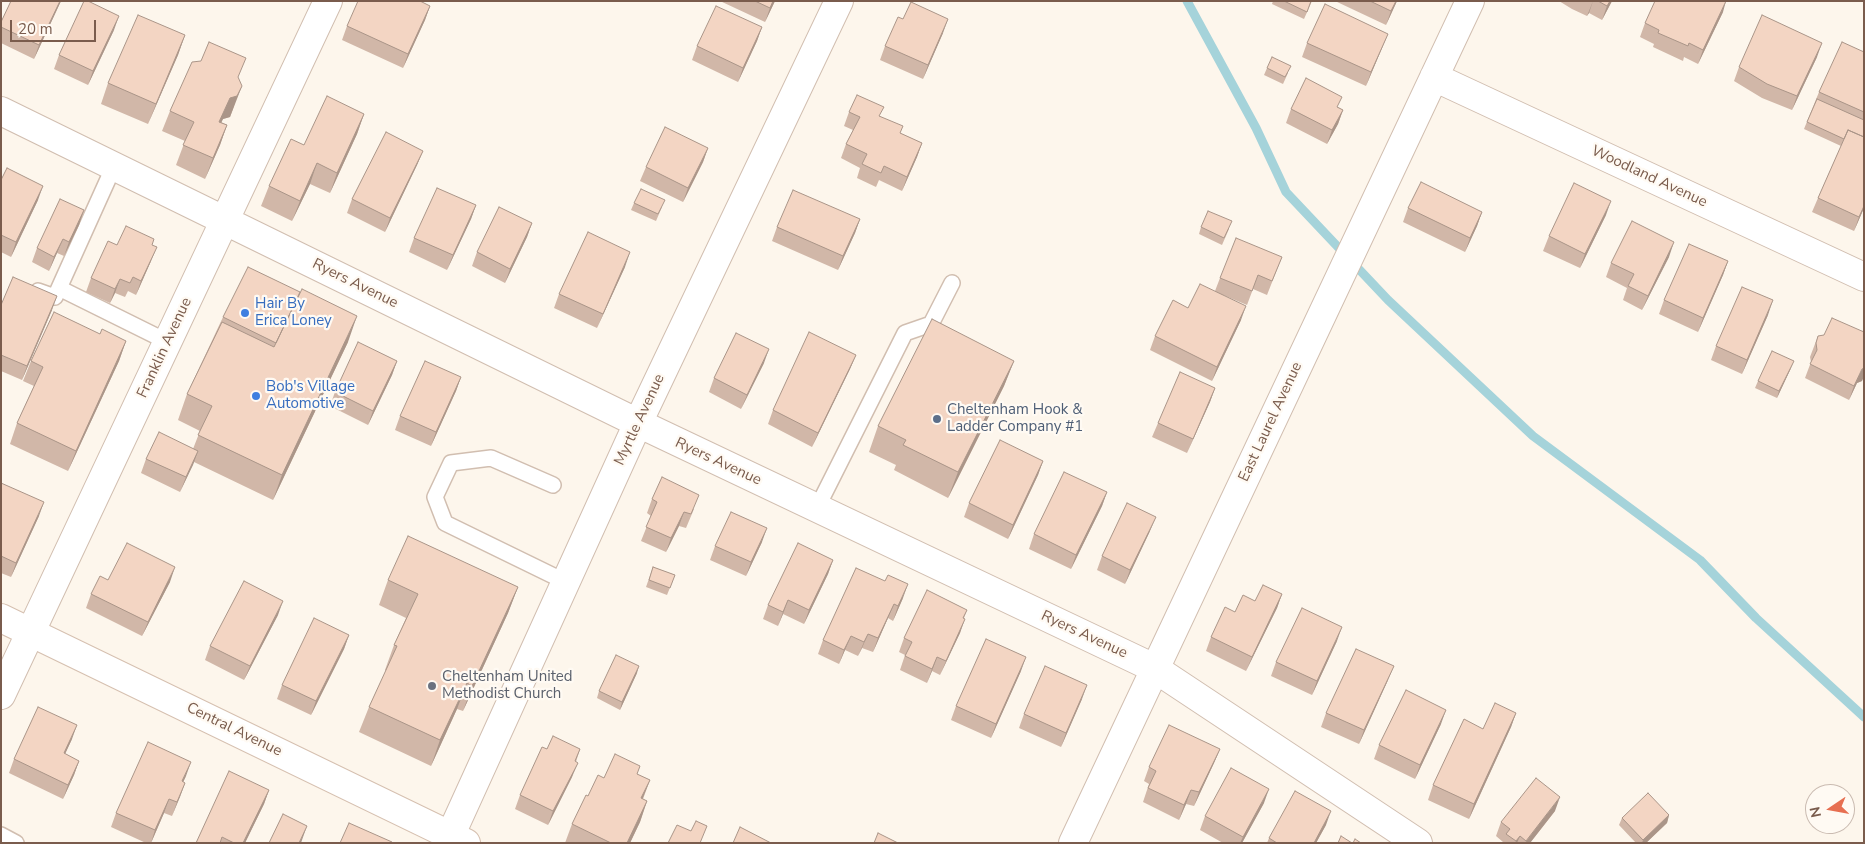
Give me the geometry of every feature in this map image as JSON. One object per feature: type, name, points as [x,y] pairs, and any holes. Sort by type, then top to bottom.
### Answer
[{"type":"street","name":"Franklin Avenue","points":[[1,695],[328,1]]},
{"type":"street","name":"Myrtle Avenue","points":[[454,840],[566,582],[638,423],[839,1]]},
{"type":"street","name":"East Laurel Avenue","points":[[1073,843],[1470,1]]},
{"type":"street","name":"Woodland Avenue","points":[[1434,77],[1864,277]]},
{"type":"street","name":"Ryers Avenue","points":[[1,111],[638,423],[1154,668],[1418,843]]},
{"type":"street","name":"Central Avenue","points":[[1,618],[454,840]]},
{"type":"lane","points":[[28,288],[55,297],[114,166]]},
{"type":"lane","points":[[817,508],[905,333],[931,324],[952,283]]},
{"type":"lane","points":[[59,288],[168,342]]},
{"type":"lane","points":[[553,485],[492,458],[451,463],[435,498],[445,523],[566,582]]},
{"type":"lane","points":[[1,835],[16,843]]},
{"type":"building","points":[[11,1],[60,1],[39,45],[1,27],[1,22]]},
{"type":"building","points":[[84,1],[88,1],[119,16],[93,71],[59,55]]},
{"type":"building","points":[[358,1],[420,1],[430,6],[408,54],[347,26]]},
{"type":"building","points":[[755,1],[773,1],[770,8]]},
{"type":"building","points":[[1284,1],[1311,1],[1307,12]]},
{"type":"building","points":[[1370,1],[1396,1],[1391,11]]},
{"type":"building","points":[[1598,1],[1610,1],[1607,6]]},
{"type":"building","points":[[1655,1],[1726,1],[1703,50],[1689,43],[1688,46],[1658,33],[1659,30],[1645,23]]},
{"type":"building","points":[[911,2],[948,19],[928,65],[885,46],[898,17],[903,19]]},
{"type":"building","points":[[1325,4],[1388,34],[1371,72],[1307,43]]},
{"type":"building","points":[[716,6],[762,27],[743,68],[697,46]]},
{"type":"building","points":[[138,15],[185,35],[156,104],[108,83]]},
{"type":"building","points":[[1762,15],[1822,43],[1797,96],[1767,84],[1739,67]]},
{"type":"building","points":[[209,42],[246,58],[238,77],[242,86],[237,96],[230,98],[219,122],[227,125],[213,158],[183,145],[194,122],[170,111],[192,62],[201,61]]},
{"type":"building","points":[[1842,42],[1864,52],[1864,112],[1819,92]]},
{"type":"building","points":[[1272,57],[1291,66],[1285,77],[1267,68]]},
{"type":"building","points":[[1306,78],[1342,97],[1337,107],[1343,110],[1332,130],[1291,109]]},
{"type":"building","points":[[857,95],[884,107],[879,116],[903,126],[900,133],[922,143],[907,177],[884,166],[881,173],[862,164],[867,154],[846,144],[860,117],[849,112]]},
{"type":"building","points":[[327,96],[364,114],[337,173],[317,163],[300,201],[269,186],[291,139],[304,145]]},
{"type":"building","points":[[1817,99],[1864,120],[1864,137],[1848,130],[1844,139],[1807,122]]},
{"type":"building","points":[[665,127],[708,148],[688,188],[646,167]]},
{"type":"building","points":[[1848,130],[1864,137],[1864,206],[1859,217],[1818,198]]},
{"type":"building","points":[[386,132],[423,151],[390,218],[352,199]]},
{"type":"building","points":[[7,168],[43,186],[16,242],[1,235],[1,180]]},
{"type":"building","points":[[1421,182],[1482,212],[1470,238],[1408,208]]},
{"type":"building","points":[[1574,183],[1611,201],[1585,254],[1549,236]]},
{"type":"building","points":[[437,188],[476,205],[453,255],[414,238]]},
{"type":"building","points":[[641,189],[665,200],[658,214],[634,203]]},
{"type":"building","points":[[793,190],[860,219],[843,256],[777,227]]},
{"type":"building","points":[[60,199],[84,210],[69,242],[63,239],[54,257],[37,248]]},
{"type":"building","points":[[499,207],[532,223],[510,269],[477,252]]},
{"type":"building","points":[[1208,211],[1232,221],[1224,238],[1201,227]]},
{"type":"building","points":[[1632,221],[1674,242],[1648,296],[1628,286],[1634,274],[1611,263]]},
{"type":"building","points":[[126,226],[154,239],[152,245],[157,247],[141,281],[133,277],[130,283],[120,279],[115,289],[91,278],[108,241],[117,245]]},
{"type":"building","points":[[588,232],[630,252],[603,314],[559,294]]},
{"type":"building","points":[[1236,238],[1282,257],[1272,281],[1258,275],[1252,291],[1220,278]]},
{"type":"building","points":[[1689,244],[1728,261],[1703,318],[1664,300]]},
{"type":"building","points":[[248,267],[300,292],[276,343],[223,317]]},
{"type":"building","points":[[13,277],[57,296],[27,366],[1,355],[1,305]]},
{"type":"building","points":[[1200,284],[1246,306],[1217,367],[1155,336],[1173,300],[1188,308]]},
{"type":"building","points":[[1742,287],[1773,300],[1747,360],[1716,346]]},
{"type":"building","name":"Bob's Village Automotive","points":[[302,289],[357,316],[282,475],[198,435],[212,406],[187,394],[222,322],[274,347]]},
{"type":"building","points":[[54,312],[100,334],[102,329],[126,341],[76,451],[17,423],[43,367],[31,361]]},
{"type":"building","points":[[1832,318],[1864,332],[1864,368],[1854,386],[1810,364],[1817,350],[1818,336],[1824,335]]},
{"type":"building","name":"Cheltenham Hook & Ladder Company #1","points":[[932,319],[1014,361],[958,472],[903,445],[906,440],[878,426]]},
{"type":"building","points":[[809,332],[856,355],[818,433],[773,410]]},
{"type":"building","points":[[736,333],[769,349],[747,395],[714,378]]},
{"type":"building","points":[[358,342],[397,361],[373,411],[335,392]]},
{"type":"building","points":[[1772,351],[1794,361],[1779,391],[1758,381]]},
{"type":"building","points":[[425,361],[461,377],[436,432],[400,416]]},
{"type":"building","points":[[1180,372],[1215,388],[1193,439],[1158,423]]},
{"type":"building","points":[[159,432],[198,451],[186,477],[146,459]]},
{"type":"building","points":[[1000,440],[1043,461],[1013,525],[969,503]]},
{"type":"building","points":[[1064,472],[1107,492],[1076,555],[1034,534]]},
{"type":"building","points":[[662,477],[699,495],[691,514],[684,512],[671,538],[646,527],[657,502],[652,499]]},
{"type":"building","points":[[1,483],[44,502],[16,563],[1,556]]},
{"type":"building","points":[[1127,503],[1156,517],[1130,570],[1102,556]]},
{"type":"building","points":[[731,512],[767,528],[751,562],[715,546]]},
{"type":"building","points":[[408,536],[518,587],[472,686],[467,683],[440,740],[369,707],[397,646],[394,645],[418,594],[388,580]]},
{"type":"building","points":[[127,543],[175,567],[148,622],[91,594],[100,576],[108,580]]},
{"type":"building","points":[[798,543],[833,560],[809,610],[788,600],[783,612],[768,605]]},
{"type":"building","points":[[653,567],[675,575],[670,588],[649,580]]},
{"type":"building","points":[[856,568],[885,581],[888,575],[908,584],[898,606],[894,604],[878,638],[868,634],[864,642],[851,636],[844,650],[823,640]]},
{"type":"building","points":[[244,581],[283,601],[250,666],[210,646]]},
{"type":"building","points":[[1263,585],[1282,594],[1252,657],[1211,637],[1225,607],[1235,612],[1243,595],[1255,601]]},
{"type":"building","points":[[927,590],[967,610],[963,618],[965,619],[946,661],[937,657],[932,669],[905,656],[912,642],[904,638]]},
{"type":"building","points":[[1302,608],[1342,627],[1317,681],[1276,662]]},
{"type":"building","points":[[314,618],[349,635],[316,701],[282,685]]},
{"type":"building","points":[[986,639],[1026,657],[996,724],[956,706]]},
{"type":"building","points":[[1356,649],[1394,666],[1364,730],[1326,713]]},
{"type":"building","points":[[616,655],[639,666],[622,702],[599,691]]},
{"type":"building","points":[[1045,666],[1087,685],[1066,733],[1024,714]]},
{"type":"building","points":[[1406,690],[1446,710],[1420,765],[1379,745]]},
{"type":"building","points":[[1495,703],[1516,713],[1474,804],[1433,785],[1464,719],[1483,729]]},
{"type":"building","points":[[38,707],[77,725],[64,753],[79,761],[68,785],[14,759]]},
{"type":"building","points":[[1169,725],[1220,749],[1199,792],[1191,790],[1184,805],[1148,788],[1156,771],[1149,767]]},
{"type":"building","points":[[553,736],[580,749],[575,761],[578,763],[553,811],[520,795],[542,747],[547,749]]},
{"type":"building","points":[[148,742],[191,762],[182,781],[185,783],[177,802],[169,799],[155,830],[116,813]]},
{"type":"building","points":[[615,754],[640,766],[637,774],[650,780],[641,798],[647,801],[627,843],[611,843],[572,824],[598,775],[604,778]]},
{"type":"building","points":[[1231,768],[1269,789],[1243,837],[1205,816]]},
{"type":"building","points":[[229,771],[269,790],[243,843],[234,843],[222,837],[220,843],[196,843]]},
{"type":"building","points":[[1536,778],[1560,797],[1526,841],[1520,836],[1516,841],[1506,834],[1510,829],[1501,822]]},
{"type":"building","points":[[1295,791],[1331,811],[1314,843],[1277,843],[1269,838]]},
{"type":"building","points":[[1648,793],[1669,815],[1643,840],[1622,818]]},
{"type":"building","points":[[283,814],[307,826],[299,843],[269,843]]},
{"type":"building","points":[[696,821],[707,826],[700,843],[668,843],[677,825],[691,831]]},
{"type":"building","points":[[349,823],[392,842],[392,843],[340,843]]},
{"type":"building","points":[[740,827],[771,843],[733,843]]},
{"type":"building","points":[[878,833],[898,843],[874,843]]},
{"type":"building","points":[[1341,836],[1352,843],[1338,843]]},
{"type":"building","points":[[1355,839],[1361,843],[1353,843]]},
{"type":"waterway","points":[[1187,1],[1256,128],[1286,192],[1388,300],[1533,436],[1700,560],[1756,618],[1864,717]]},
{"type":"place","name":"Hair By Erica Loney","points":[[245,313]]},
{"type":"place","name":"Bob's Village Automotive","points":[[256,396]]},
{"type":"place","name":"Cheltenham Hook & Ladder Company #1","points":[[937,419]]},
{"type":"place","name":"Cheltenham United Methodist Church","points":[[432,686]]}]
